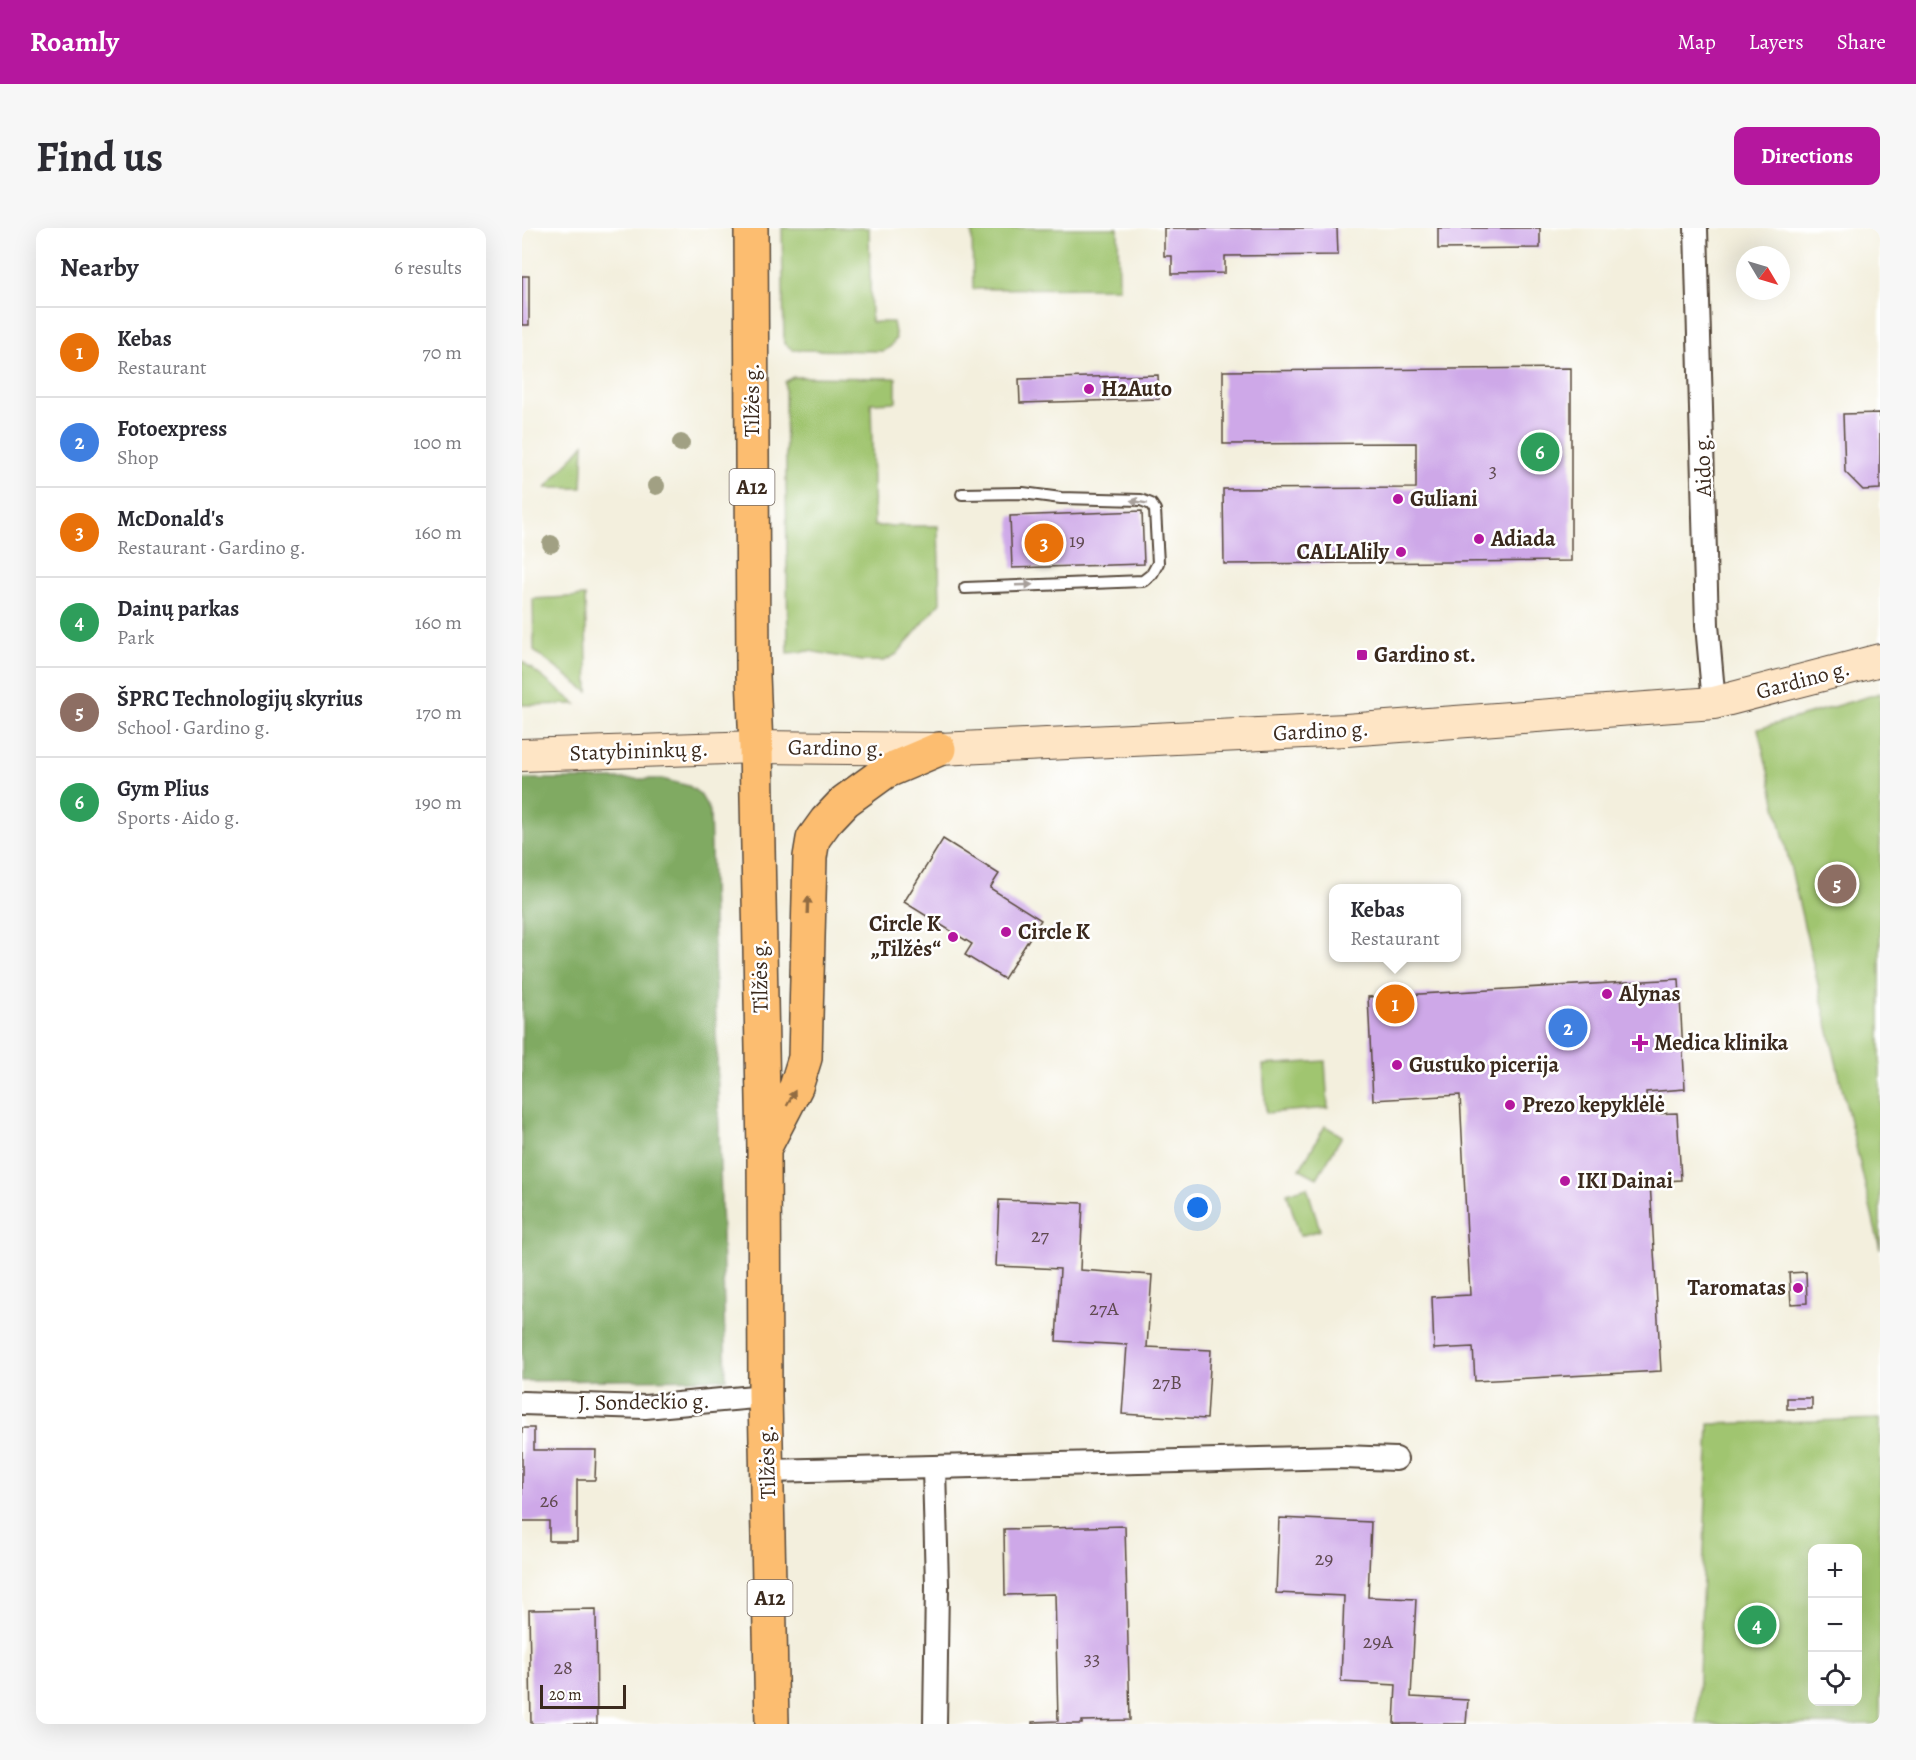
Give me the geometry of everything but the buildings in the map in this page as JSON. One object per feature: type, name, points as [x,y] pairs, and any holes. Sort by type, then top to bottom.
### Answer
[{"type":"highway","name":"Tilžės g.","points":[[751,228],[753,675],[764,1150],[765,1396],[772,1724]]},
{"type":"highway","points":[[764,1150],[796,1087],[805,1058],[810,857],[813,839],[845,801],[885,772],[939,749]]},
{"type":"main road","name":"Gardino g.","points":[[756,747],[939,749],[1346,730],[1714,703],[1880,660]]},
{"type":"main road","name":"Statybininkų g.","points":[[522,755],[756,747]]},
{"type":"street","name":"Aido g.","points":[[1696,228],[1707,625],[1714,703]]},
{"type":"street","name":"J. Sondeckio g.","points":[[522,1403],[645,1407],[765,1396]]},
{"type":"street","points":[[768,1472],[1343,1457],[1396,1459]]},
{"type":"street","points":[[934,1468],[937,1585],[935,1724]]},
{"type":"lane","points":[[962,494],[1023,493],[1061,498],[1141,500],[1151,504],[1155,510],[1158,563],[1152,574],[1143,580],[965,588]]},
{"type":"green space","points":[[782,228],[869,228],[871,322],[893,322],[896,338],[891,346],[884,351],[793,350],[784,343]]},
{"type":"green space","points":[[972,228],[1118,228],[1119,288],[973,289]]},
{"type":"green space","points":[[793,377],[896,378],[896,402],[871,403],[874,526],[938,526],[940,603],[897,654],[884,661],[862,661],[810,651],[788,653],[785,382]]},
{"type":"green space","points":[[584,444],[582,488],[546,488]]},
{"type":"green space","points":[[585,596],[588,692],[534,651],[533,599]]},
{"type":"green space","points":[[522,661],[576,704],[522,705]]},
{"type":"green space","points":[[1880,693],[1880,1249],[1758,729]]},
{"type":"green space","points":[[522,779],[662,779],[689,786],[700,794],[710,811],[726,1379],[522,1381]]},
{"type":"green space","points":[[1325,1061],[1328,1108],[1266,1113],[1263,1065]]},
{"type":"green space","points":[[1325,1126],[1342,1136],[1317,1178],[1300,1169]]},
{"type":"green space","points":[[1307,1187],[1320,1230],[1300,1236],[1287,1193]]},
{"type":"green space","points":[[1880,1419],[1880,1724],[1697,1724],[1709,1424]]},
{"type":"place","name":"H2Auto","points":[[1089,389]]},
{"type":"place","name":"Gym Plius","points":[[1540,452]]},
{"type":"place","name":"Guliani","points":[[1398,499]]},
{"type":"place","name":"Adiada","points":[[1479,539]]},
{"type":"place","name":"McDonald's","points":[[1044,543]]},
{"type":"place","name":"CALLAlily","points":[[1401,552]]},
{"type":"place","name":"Gardino st.","points":[[1362,655]]},
{"type":"place","name":"ŠPRC Technologijų skyrius","points":[[1837,884]]},
{"type":"place","name":"Circle K","points":[[1006,932]]},
{"type":"place","name":"Circle K „Tilžės“","points":[[953,937]]},
{"type":"place","name":"Alynas","points":[[1607,994]]},
{"type":"place","name":"Kebas","points":[[1395,1004]]},
{"type":"place","name":"Fotoexpress","points":[[1568,1028]]},
{"type":"place","name":"Medica klinika","points":[[1640,1043]]},
{"type":"place","name":"Gustuko picerija","points":[[1397,1065]]},
{"type":"place","name":"Prezo kepyklėlė","points":[[1510,1105]]},
{"type":"place","name":"IKI Dainai","points":[[1565,1181]]},
{"type":"place","name":"Taromatas","points":[[1798,1288]]},
{"type":"place","name":"Dainų parkas","points":[[1757,1625]]}]
